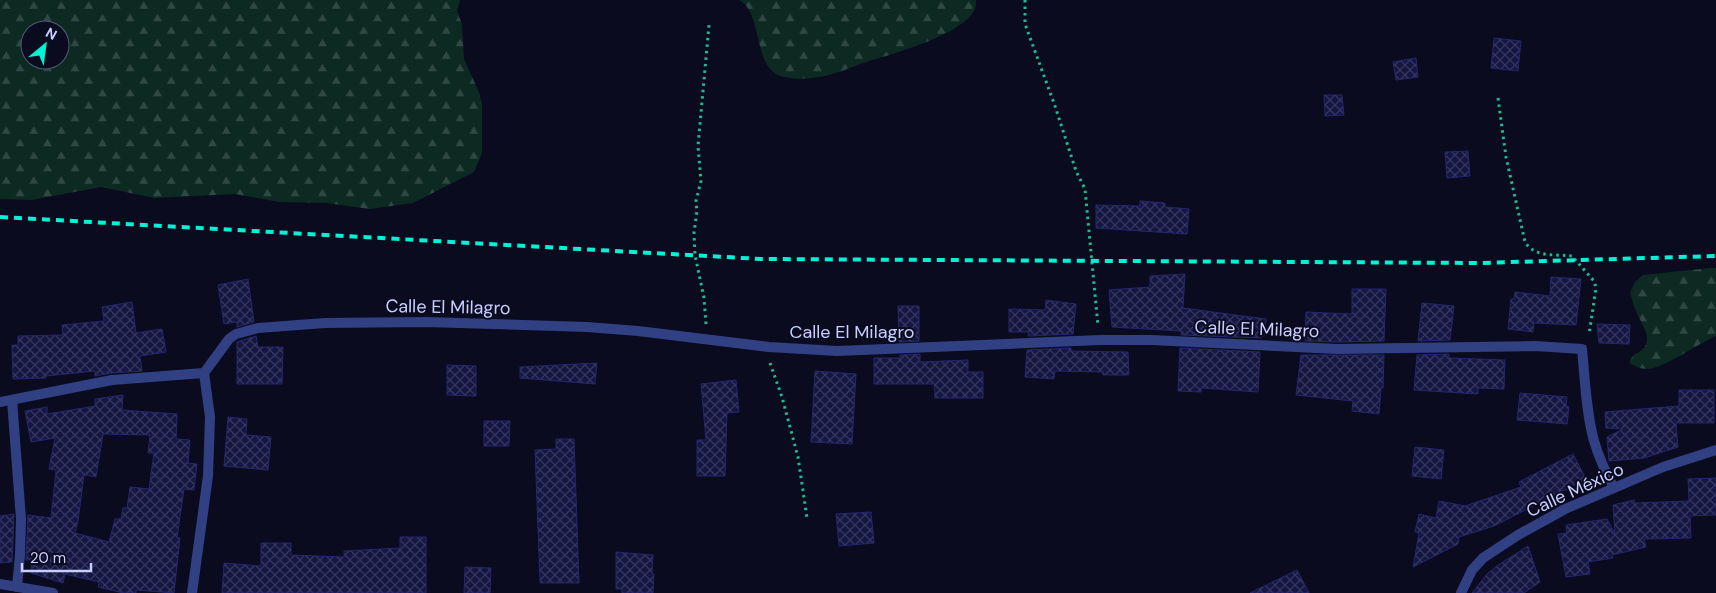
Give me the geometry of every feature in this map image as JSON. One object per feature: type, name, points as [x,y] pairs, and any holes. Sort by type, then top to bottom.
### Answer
[{"type":"street","name":"Calle El Milagro","points":[[204,373],[229,339],[236,334],[258,328],[325,324],[436,322],[587,327],[638,331],[707,341],[837,352],[1100,340],[1151,340],[1337,349],[1536,346],[1582,349]]},
{"type":"street","points":[[1582,349],[1594,440],[1604,468],[1614,488]]},
{"type":"street","points":[[0,402],[112,380],[204,373],[210,417],[208,476],[192,593]]},
{"type":"street","points":[[12,400],[21,519],[20,555],[16,587]]},
{"type":"street","name":"Calle México","points":[[1463,589],[1472,570],[1483,558],[1518,535],[1565,509],[1662,467],[1716,450]]},
{"type":"street","points":[[1,587],[16,587],[53,593]]},
{"type":"path","points":[[1025,0],[1025,24],[1087,198],[1091,261],[1100,340]]},
{"type":"path","points":[[707,341],[704,298],[695,255],[694,233],[697,211],[696,201],[702,181],[698,146],[709,25]]},
{"type":"path","points":[[1498,98],[1506,158],[1525,242],[1528,247],[1544,254],[1572,256],[1595,284],[1591,329],[1587,342],[1582,349]]},
{"type":"path","points":[[769,347],[771,368],[782,397],[800,467],[807,518]]},
{"type":"green space","points":[[0,0],[460,0],[457,11],[462,24],[464,59],[479,92],[482,104],[482,153],[474,172],[413,203],[370,209],[326,203],[280,202],[235,194],[155,198],[101,187],[32,200],[0,199]]},
{"type":"green space","points":[[739,0],[976,0],[974,11],[964,22],[931,40],[831,75],[798,79],[782,77],[770,69],[761,49],[751,15],[746,6]]},
{"type":"green space","points":[[1716,268],[1716,336],[1654,368],[1642,368],[1629,363],[1634,355],[1643,349],[1647,340],[1647,335],[1635,309],[1630,292],[1635,282],[1643,275]]},
{"type":"building","points":[[1494,38],[1521,41],[1518,71],[1491,68]]},
{"type":"building","points":[[1416,58],[1418,77],[1396,80],[1393,62]]},
{"type":"building","points":[[1324,95],[1342,95],[1344,115],[1325,116]]},
{"type":"building","points":[[1468,151],[1470,176],[1447,178],[1445,152]]},
{"type":"building","points":[[1140,201],[1165,203],[1165,207],[1189,209],[1187,234],[1096,228],[1096,205],[1140,206]]},
{"type":"building","points":[[1185,274],[1183,308],[1266,319],[1264,336],[1261,336],[1261,338],[1181,335],[1181,331],[1112,327],[1109,290],[1150,287],[1150,276]]},
{"type":"building","points":[[1551,277],[1581,279],[1576,325],[1534,323],[1533,332],[1508,329],[1511,299],[1514,299],[1515,292],[1550,296]]},
{"type":"building","points":[[248,279],[254,322],[237,327],[237,322],[224,324],[218,285]]},
{"type":"building","points":[[1352,289],[1386,289],[1384,341],[1305,341],[1306,312],[1352,314]]},
{"type":"building","points":[[1046,300],[1076,304],[1073,334],[1028,336],[1029,332],[1009,332],[1009,309],[1045,310]]},
{"type":"building","points":[[132,302],[136,333],[162,329],[166,352],[140,356],[142,371],[95,376],[95,371],[46,376],[46,378],[13,379],[12,345],[18,345],[18,336],[63,335],[62,325],[104,321],[102,307]]},
{"type":"building","points":[[1422,303],[1454,306],[1450,340],[1418,341]]},
{"type":"building","points":[[898,306],[919,306],[919,341],[899,342]]},
{"type":"building","points":[[1597,324],[1630,325],[1629,344],[1599,343]]},
{"type":"building","points":[[256,336],[258,347],[283,347],[282,384],[237,384],[237,342]]},
{"type":"building","points":[[1071,348],[1071,351],[1128,352],[1129,375],[1103,375],[1102,372],[1055,371],[1054,379],[1025,377],[1027,350]]},
{"type":"building","points":[[1180,348],[1260,352],[1258,392],[1201,388],[1201,392],[1178,391]]},
{"type":"building","points":[[920,354],[920,362],[968,360],[968,372],[983,372],[983,398],[935,398],[934,384],[874,384],[874,358],[900,358],[900,355]]},
{"type":"building","points":[[1449,354],[1449,358],[1505,360],[1504,389],[1478,388],[1478,394],[1414,390],[1417,355]]},
{"type":"building","points":[[1301,355],[1384,355],[1383,388],[1381,388],[1379,414],[1352,411],[1353,401],[1296,395]]},
{"type":"building","points":[[597,363],[595,384],[520,378],[520,367]]},
{"type":"building","points":[[447,365],[476,366],[476,396],[447,395]]},
{"type":"building","points":[[815,371],[856,374],[852,444],[811,442]]},
{"type":"building","points":[[736,380],[739,412],[727,413],[725,476],[697,476],[697,440],[706,440],[701,384]]},
{"type":"building","points":[[1679,390],[1714,390],[1714,423],[1676,423],[1678,447],[1644,458],[1609,461],[1607,437],[1623,429],[1606,428],[1605,412],[1679,406]]},
{"type":"building","points":[[1520,393],[1567,397],[1566,406],[1569,407],[1567,424],[1517,420]]},
{"type":"building","points":[[123,395],[122,410],[177,414],[176,439],[190,440],[188,463],[197,464],[194,490],[184,489],[177,538],[180,538],[174,593],[136,590],[136,593],[123,593],[98,587],[99,582],[65,574],[63,583],[31,573],[32,560],[26,560],[28,515],[51,518],[56,470],[49,469],[55,438],[31,442],[25,411],[47,407],[47,414],[95,406],[95,399]],"holes":[[[103,434],[150,435],[148,453],[154,453],[149,489],[130,487],[127,508],[123,508],[121,519],[115,519],[109,542],[75,533],[84,475],[96,477]]]},
{"type":"building","points":[[228,417],[247,419],[246,435],[271,437],[268,470],[224,466]]},
{"type":"building","points":[[484,421],[510,421],[509,446],[484,446]]},
{"type":"building","points":[[556,439],[574,439],[579,583],[540,583],[535,450],[556,449]]},
{"type":"building","points":[[1415,447],[1444,450],[1441,479],[1412,476]]},
{"type":"building","points":[[1573,454],[1586,479],[1494,526],[1459,537],[1458,544],[1413,567],[1419,533],[1415,532],[1419,514],[1436,518],[1439,501],[1465,506],[1521,487],[1519,482]]},
{"type":"building","points":[[1716,478],[1716,515],[1690,516],[1691,538],[1644,539],[1646,547],[1612,555],[1613,558],[1588,562],[1590,574],[1566,577],[1558,534],[1567,533],[1566,525],[1607,519],[1615,534],[1613,505],[1634,500],[1635,503],[1689,501],[1688,479]]},
{"type":"building","points":[[871,512],[874,543],[839,546],[836,514]]},
{"type":"building","points":[[14,514],[12,562],[0,563],[0,516]]},
{"type":"building","points":[[400,537],[426,537],[426,593],[222,593],[224,563],[261,566],[261,543],[291,543],[291,555],[344,557],[344,551],[400,548]]},
{"type":"building","points":[[1528,546],[1540,582],[1524,593],[1472,593],[1487,574]]},
{"type":"building","points":[[616,552],[653,555],[653,593],[622,593],[622,589],[616,589]]},
{"type":"building","points":[[465,567],[491,568],[490,593],[464,593]]},
{"type":"building","points":[[1297,570],[1309,593],[1250,593]]},
{"type":"railway","points":[[0,217],[761,259],[1480,263],[1716,256]]}]
